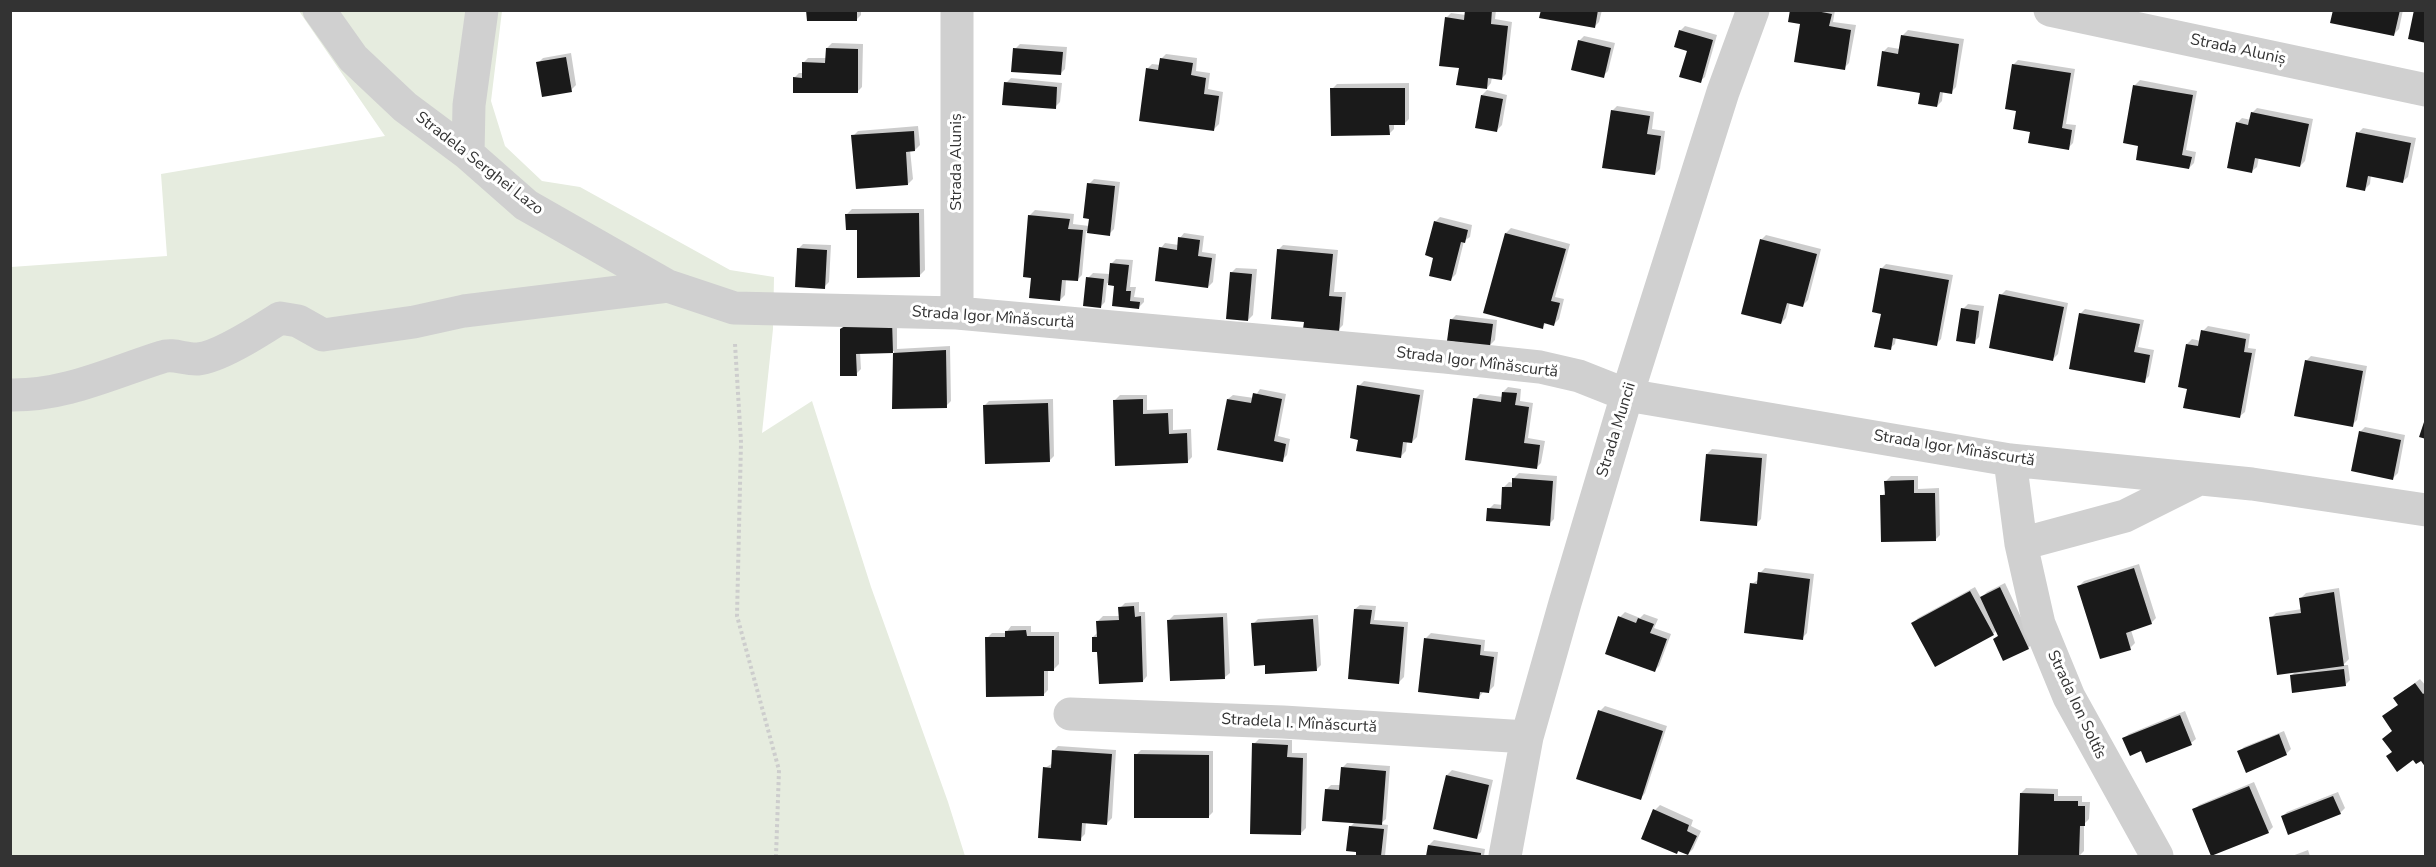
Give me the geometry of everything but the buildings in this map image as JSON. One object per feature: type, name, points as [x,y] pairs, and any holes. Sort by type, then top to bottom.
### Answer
[{"type":"street","name":"Stradela Serghei Lazo","points":[[320,10],[353,58],[405,106],[468,154],[526,205],[668,286],[734,308]]},
{"type":"street","points":[[468,154],[470,105],[482,10]]},
{"type":"street","name":"Strada Aluniș","points":[[957,10],[957,313]]},
{"type":"street","name":"Strada Muncii","points":[[1505,856],[1527,737],[1627,395],[1723,92],[1753,10]]},
{"type":"street","name":"Strada Aluniș","points":[[2050,10],[2426,90]]},
{"type":"street","points":[[10,396],[28,396],[73,388],[165,355],[199,359],[238,344],[280,318],[298,321],[323,335],[414,322],[464,311],[668,286]]},
{"type":"street","name":"Strada Igor Mînăscurtă","points":[[734,308],[957,313],[1540,367],[1579,376],[1627,395],[2010,460],[2252,484],[2421,515]]},
{"type":"street","name":"Strada Ion Soltîs","points":[[2010,460],[2021,544],[2039,624],[2069,697],[2157,856]]},
{"type":"street","points":[[2021,544],[2125,516],[2199,479]]},
{"type":"street","name":"Stradela I. Mînăscurtă","points":[[1070,714],[1283,722],[1527,737]]},
{"type":"path","points":[[734,308],[741,442],[737,616],[779,770],[777,856]]},
{"type":"shaded area","points":[[299,11],[502,11],[491,101],[505,146],[542,181],[580,187],[730,270],[774,277],[773,329],[762,433],[812,401],[871,587],[965,856],[11,856],[11,267],[167,256],[161,174],[385,136]]}]
